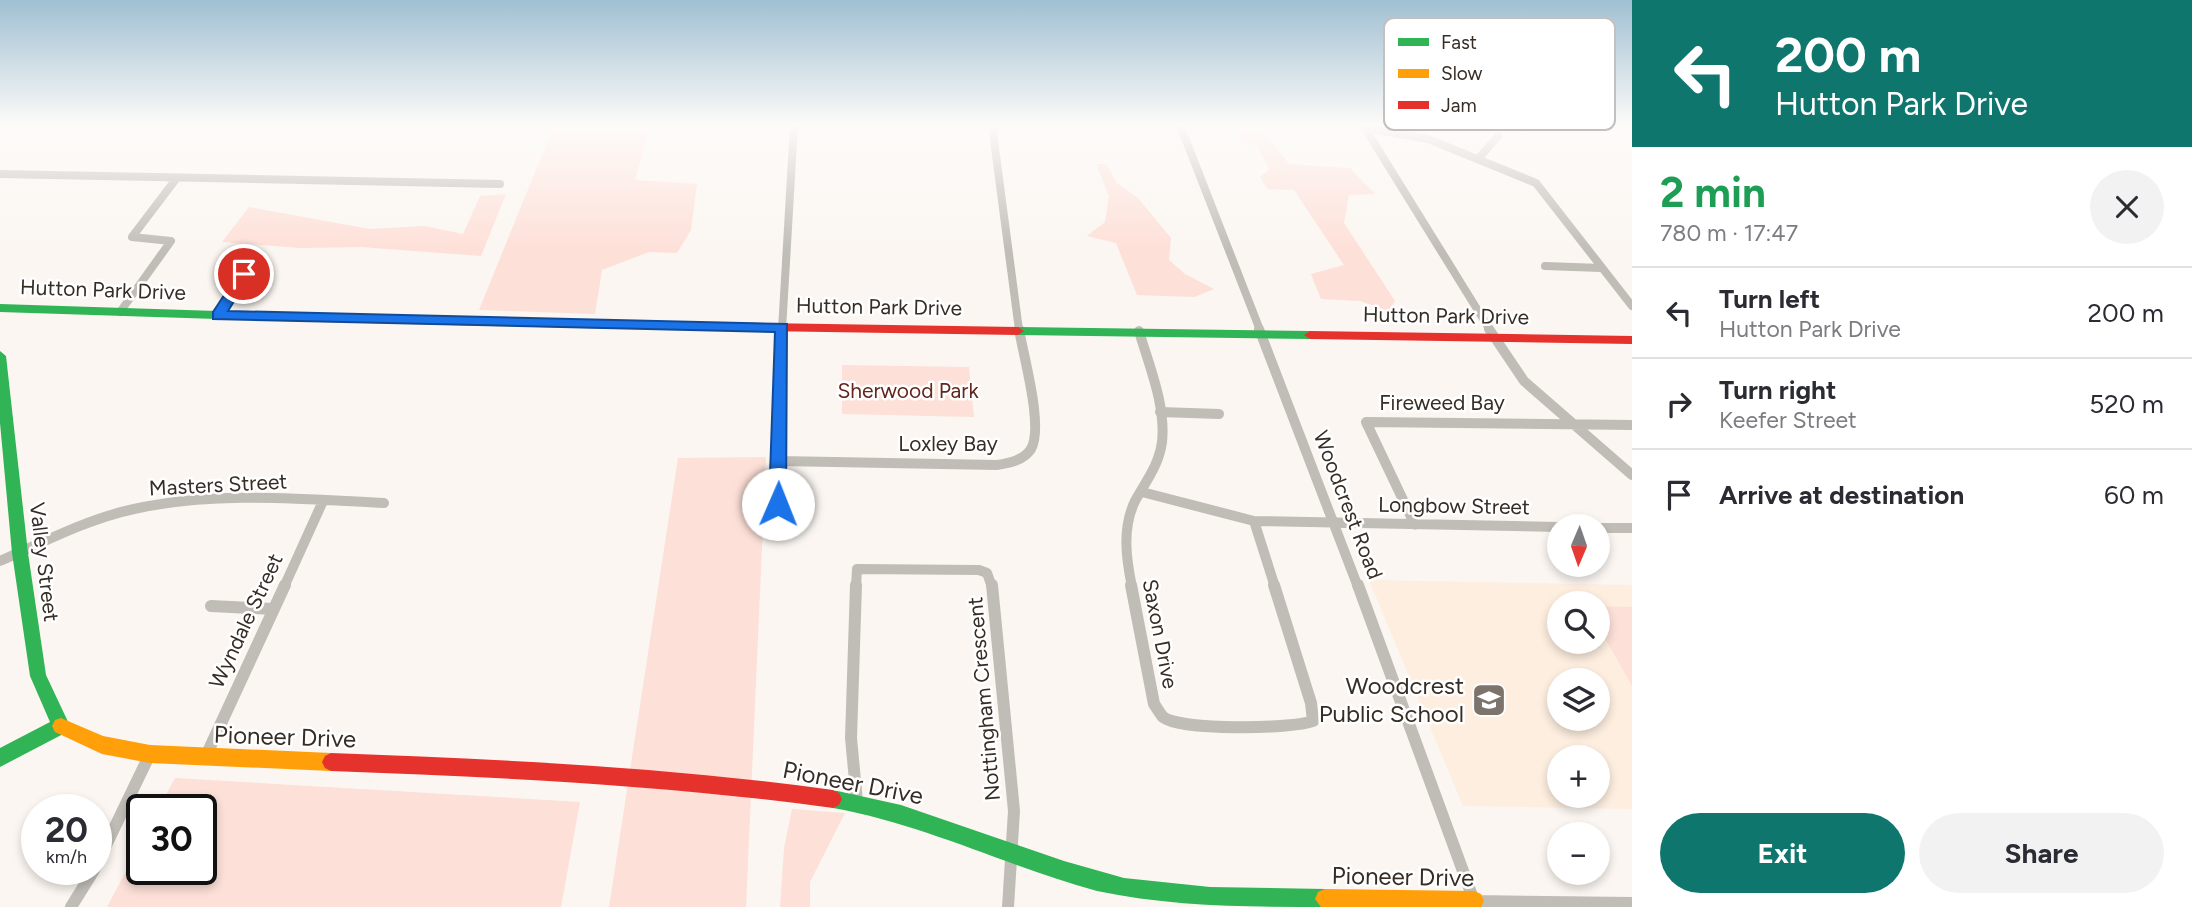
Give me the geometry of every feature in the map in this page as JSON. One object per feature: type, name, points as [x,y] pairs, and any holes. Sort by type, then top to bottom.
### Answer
[{"type":"street","points":[[778,504],[782,327],[791,167]]},
{"type":"street","points":[[998,167],[1019,329]]},
{"type":"street","name":"Woodcrest Road","points":[[1196,167],[1335,523],[1474,901]]},
{"type":"street","points":[[1389,167],[1524,381],[1632,475]]},
{"type":"street","points":[[1499,167],[1539,186],[1632,306]]},
{"type":"street","points":[[0,174],[500,184]]},
{"type":"street","points":[[120,312],[171,242],[132,237],[176,179]]},
{"type":"street","points":[[218,316],[258,253]]},
{"type":"street","points":[[1545,266],[1601,268]]},
{"type":"street","name":"Hutton Park Drive","points":[[0,308],[218,316],[1139,331],[1262,336],[1632,340]]},
{"type":"street","name":"Loxley Bay","points":[[779,461],[997,465],[1026,457],[1035,442],[1035,428],[1019,329]]},
{"type":"street","name":"Saxon Drive","points":[[1139,331],[1160,412],[1160,455],[1133,506],[1128,528],[1127,562],[1154,704],[1164,718],[1189,725],[1296,727],[1313,721],[1311,703],[1254,521]]},
{"type":"street","name":"Valley Street","points":[[0,356],[20,553],[38,676],[61,726]]},
{"type":"street","points":[[1160,412],[1219,414]]},
{"type":"street","name":"Fireweed Bay","points":[[1415,525],[1366,422],[1632,425]]},
{"type":"street","name":"Longbow Street","points":[[1142,492],[1254,521],[1547,527]]},
{"type":"street","name":"Masters Street","points":[[0,561],[95,519],[135,509],[218,500],[384,503]]},
{"type":"street","name":"Wyndale Street","points":[[205,758],[323,501]]},
{"type":"street","points":[[1610,527],[1632,528]]},
{"type":"street","name":"Nottingham Crescent","points":[[857,802],[851,738],[856,572],[863,567],[983,571],[992,582],[1014,811],[1012,851]]},
{"type":"street","points":[[211,606],[273,609]]},
{"type":"street","points":[[0,758],[61,726]]},
{"type":"street","name":"Pioneer Drive","points":[[61,726],[102,745],[149,754],[565,771],[761,789],[857,802],[908,814],[1097,881],[1151,892],[1376,904],[1474,901],[1585,905],[1632,903]]},
{"type":"street","points":[[112,832],[149,754]]},
{"type":"street","points":[[1008,907],[1012,851]]},
{"type":"street","points":[[71,907],[85,885]]},
{"type":"shaded area","name":"Woodcrest Public School","points":[[1369,580],[1632,585],[1632,809],[1576,808],[1610,808],[1610,745],[1547,745],[1547,807],[1463,806]]},
{"type":"green space","points":[[537,167],[639,167],[635,180],[697,184],[691,230],[677,253],[649,252],[602,270],[595,314],[479,310]]},
{"type":"green space","points":[[1097,167],[1108,167],[1117,183],[1138,198],[1171,238],[1169,260],[1185,274],[1214,289],[1194,297],[1137,295],[1116,243],[1087,236],[1105,222],[1109,196]]},
{"type":"green space","points":[[1268,167],[1350,168],[1375,194],[1349,195],[1344,223],[1395,301],[1389,311],[1360,301],[1321,299],[1311,274],[1344,265],[1294,190],[1268,189],[1260,177],[1269,170]]},
{"type":"green space","points":[[506,194],[481,256],[361,247],[301,248],[222,242],[249,207],[370,229],[424,226],[463,234],[480,196]]},
{"type":"green space","name":"Sherwood Park","points":[[842,365],[969,367],[974,417],[842,414]]},
{"type":"green space","points":[[766,457],[746,907],[609,907],[678,458]]},
{"type":"green space","points":[[1610,606],[1632,607],[1632,686],[1610,647]]},
{"type":"green space","points":[[175,778],[580,802],[561,907],[107,907],[126,871],[126,885],[217,885],[217,794],[166,794]]},
{"type":"green space","points":[[792,809],[845,813],[810,882],[810,907],[780,907],[784,848]]},
{"type":"traffic: fast","points":[[0,308],[282,317]]},
{"type":"traffic: fast","points":[[1018,331],[1310,335]]},
{"type":"traffic: fast","points":[[0,356],[20,553],[38,676],[61,726]]},
{"type":"traffic: fast","points":[[0,758],[61,726]]},
{"type":"traffic: fast","points":[[833,799],[901,814],[1064,871],[1124,887],[1181,895],[1325,899]]},
{"type":"traffic: slow","points":[[282,317],[578,324]]},
{"type":"traffic: slow","points":[[61,726],[102,745],[150,754],[331,762]]},
{"type":"traffic: slow","points":[[1325,899],[1474,901]]},
{"type":"traffic: jam","points":[[578,324],[1018,331]]},
{"type":"traffic: jam","points":[[1310,335],[1632,340]]},
{"type":"traffic: jam","points":[[331,762],[646,778],[833,799]]},
{"type":"place","name":"Woodcrest Public School","points":[[1489,700]]},
{"type":"route","points":[[244,274],[218,316],[782,327],[778,504]]}]
